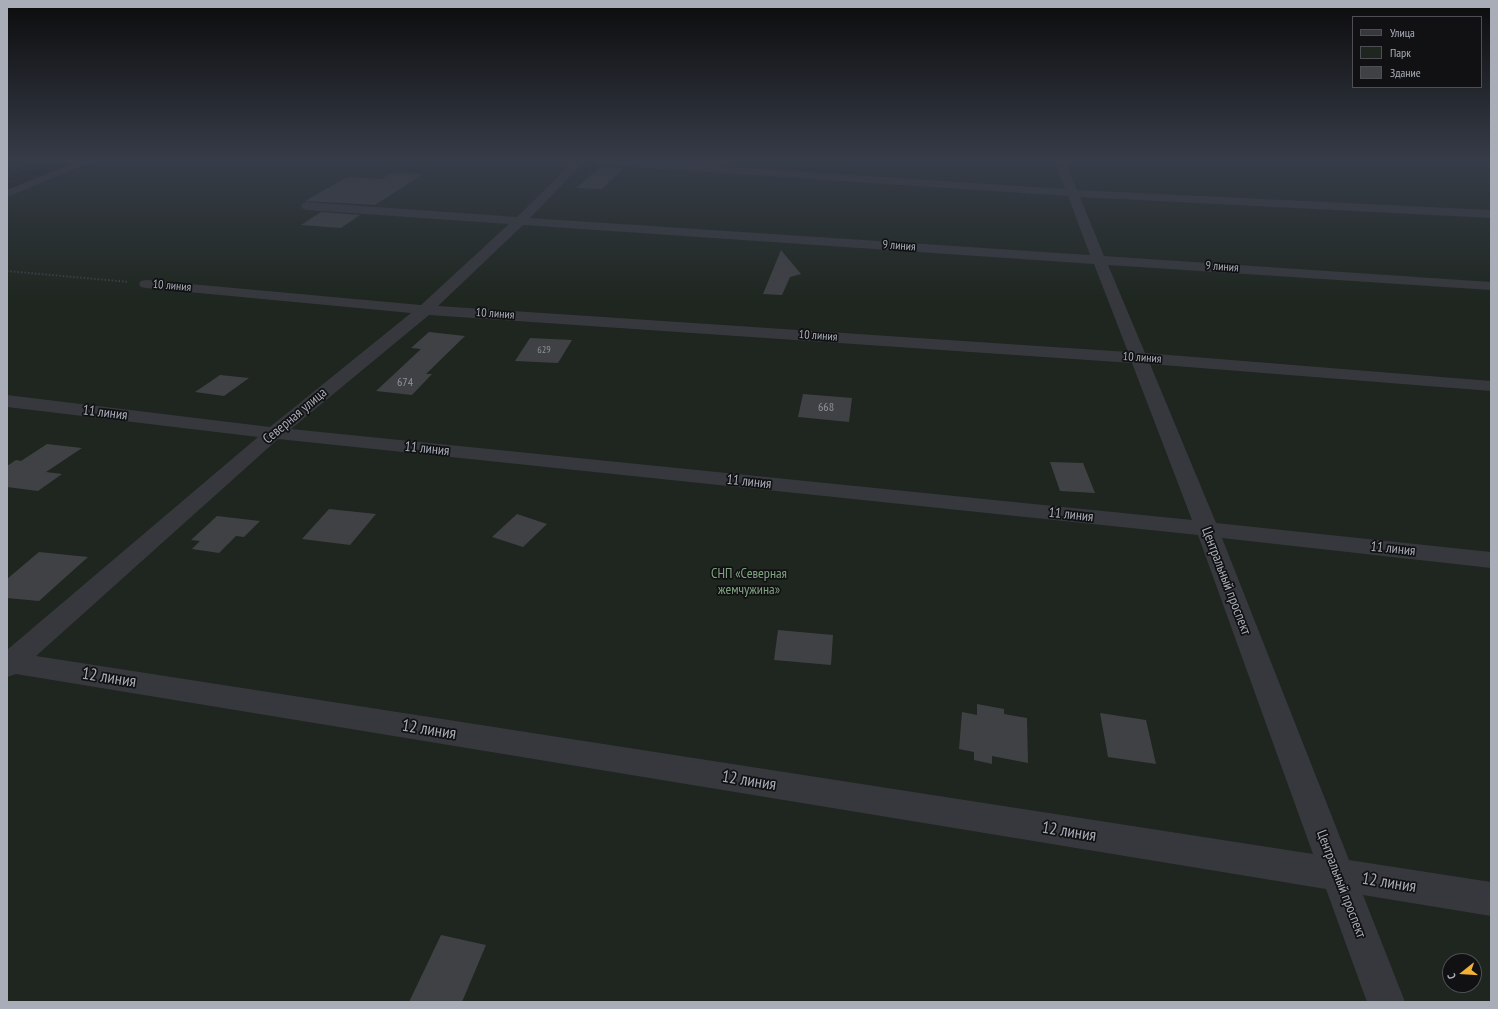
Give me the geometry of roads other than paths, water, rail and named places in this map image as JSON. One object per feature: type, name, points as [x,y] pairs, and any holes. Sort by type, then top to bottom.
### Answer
[{"type":"street","name":"9 линия","points":[[347,209],[520,222],[1491,286]]},
{"type":"street","name":"Северная улица","points":[[8,664],[274,433],[425,310],[533,209]]},
{"type":"street","name":"Центральный проспект","points":[[1079,209],[1206,529],[1386,1002]]},
{"type":"street","points":[[1393,209],[1491,214]]},
{"type":"street","name":"10 линия","points":[[146,284],[425,310],[1138,358],[1491,386]]},
{"type":"street","name":"11 линия","points":[[7,401],[274,433],[1206,529],[1491,560]]},
{"type":"street","name":"12 линия","points":[[8,664],[1491,899]]},
{"type":"park label","name":"СНП «Северная жемчужина»","points":[[749,582]]}]
